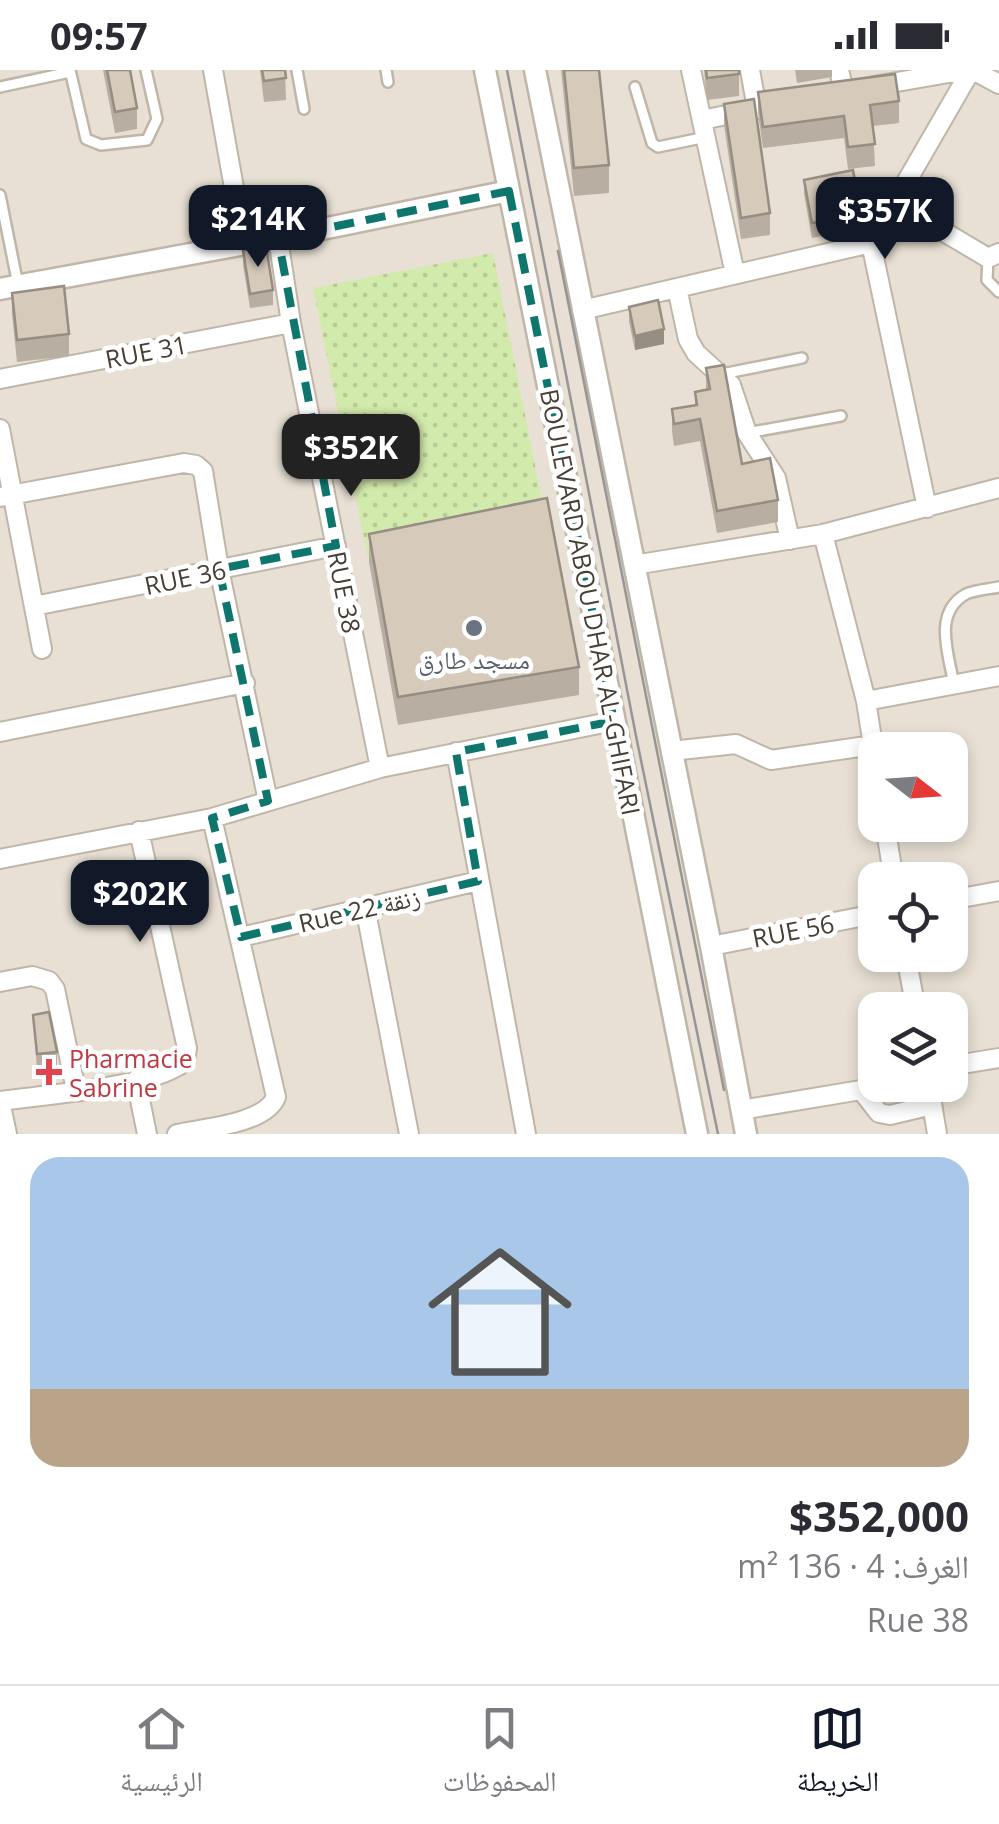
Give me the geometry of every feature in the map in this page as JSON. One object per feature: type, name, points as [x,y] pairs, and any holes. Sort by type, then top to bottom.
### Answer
[{"type":"street","points":[[213,70],[244,244]]},
{"type":"street","name":"BOULEVARD ABOU DHAR AL-GHIFARI","points":[[485,70],[697,1134]]},
{"type":"street","name":"BOULEVARD ABOU DHAR AL-GHIFARI","points":[[535,70],[746,1134]]},
{"type":"street","points":[[691,70],[735,274]]},
{"type":"street","points":[[750,70],[757,109]]},
{"type":"street","points":[[839,70],[835,93],[970,70],[999,84]]},
{"type":"street","points":[[927,508],[871,243],[970,70]]},
{"type":"street","points":[[704,128],[757,109],[792,102]]},
{"type":"street","points":[[9,287],[278,238],[509,190]]},
{"type":"street","points":[[894,202],[994,256]]},
{"type":"street","name":"RUE 38","points":[[278,238],[291,323],[380,768]]},
{"type":"street","points":[[582,310],[871,243]]},
{"type":"street","points":[[677,288],[688,339],[696,353],[731,386],[747,432],[776,478],[790,540]]},
{"type":"street","name":"RUE 31","points":[[0,379],[291,323]]},
{"type":"street","points":[[0,429],[7,495],[42,650]]},
{"type":"street","points":[[7,495],[184,463],[196,465],[203,472],[268,801]]},
{"type":"street","points":[[634,566],[823,534],[999,488]]},
{"type":"street","points":[[823,534],[871,732]]},
{"type":"street","name":"RUE 36","points":[[34,606],[336,546]]},
{"type":"street","points":[[866,701],[999,676]]},
{"type":"street","points":[[0,732],[245,683]]},
{"type":"street","points":[[0,859],[212,818],[380,768],[614,721]]},
{"type":"street","points":[[672,751],[736,744],[771,760],[858,752]]},
{"type":"street","points":[[456,752],[526,1134]]},
{"type":"street","points":[[177,1134],[250,1119],[266,1112],[276,1098],[212,818]]},
{"type":"street","points":[[6,1134],[0,1102],[136,1080],[181,1064],[187,1048],[139,831]]},
{"type":"street","name":"Rue 22 زنقة","points":[[241,937],[478,881]]},
{"type":"street","points":[[968,897],[999,891]]},
{"type":"street","points":[[365,907],[409,1134]]},
{"type":"street","name":"RUE 56","points":[[711,946],[858,917]]},
{"type":"street","points":[[0,982],[32,976],[50,981],[55,989],[76,1090]]},
{"type":"street","points":[[968,1063],[999,1058]]},
{"type":"street","points":[[136,1080],[147,1134]]},
{"type":"street","points":[[741,1110],[861,1090],[878,1113],[890,1115],[932,1105]]},
{"type":"street","points":[[932,1102],[937,1134]]},
{"type":"lane","points":[[0,87],[70,71],[86,139],[101,145],[148,140],[157,119],[146,70]]},
{"type":"lane","points":[[297,70],[304,109]]},
{"type":"lane","points":[[386,70],[388,82]]},
{"type":"lane","points":[[636,86],[652,144],[658,147],[704,128]]},
{"type":"lane","points":[[0,195],[9,287]]},
{"type":"lane","points":[[994,256],[987,280],[999,292]]},
{"type":"lane","points":[[720,375],[802,358]]},
{"type":"lane","points":[[747,432],[841,416]]},
{"type":"lane","points":[[954,686],[945,628],[947,612],[967,594],[999,586]]},
{"type":"highlighted area","points":[[509,191],[614,721],[456,752],[478,881],[241,937],[212,818],[268,801],[219,569],[336,546],[278,238]]},
{"type":"shaded area","points":[[0,70],[999,70],[999,1134],[0,1134]]},
{"type":"green space","points":[[493,253],[547,526],[369,562],[313,288]]},
{"type":"building","points":[[107,70],[130,70],[137,108],[115,112]]},
{"type":"building","points":[[262,70],[285,70],[286,78],[264,81]]},
{"type":"building","points":[[564,70],[599,70],[609,165],[574,168]]},
{"type":"building","points":[[706,70],[739,70],[739,74],[707,78]]},
{"type":"building","points":[[895,74],[899,101],[870,105],[875,144],[848,147],[844,116],[763,127],[758,92]]},
{"type":"building","points":[[754,99],[770,213],[741,218],[724,104]]},
{"type":"building","points":[[853,170],[858,199],[839,203],[842,218],[812,223],[804,180]]},
{"type":"building","points":[[266,246],[273,290],[250,294],[243,250]]},
{"type":"building","points":[[64,286],[69,334],[17,340],[12,293]]},
{"type":"building","points":[[658,300],[664,329],[635,336],[629,307]]},
{"type":"building","points":[[724,365],[742,464],[770,458],[778,500],[717,511],[700,419],[674,424],[672,409],[697,405],[695,392],[710,389],[706,368]]},
{"type":"building","name":"مسجد طارق","points":[[547,498],[579,667],[398,697],[369,534]]},
{"type":"building","points":[[49,1012],[57,1052],[37,1054],[33,1015]]},
{"type":"tram line","points":[[507,70],[636,736],[718,1134]]},
{"type":"tram line","points":[[558,251],[724,1090]]},
{"type":"place","name":"مسجد طارق","points":[[474,628]]},
{"type":"place","name":"Pharmacie Sabrine","points":[[49,1072]]}]
